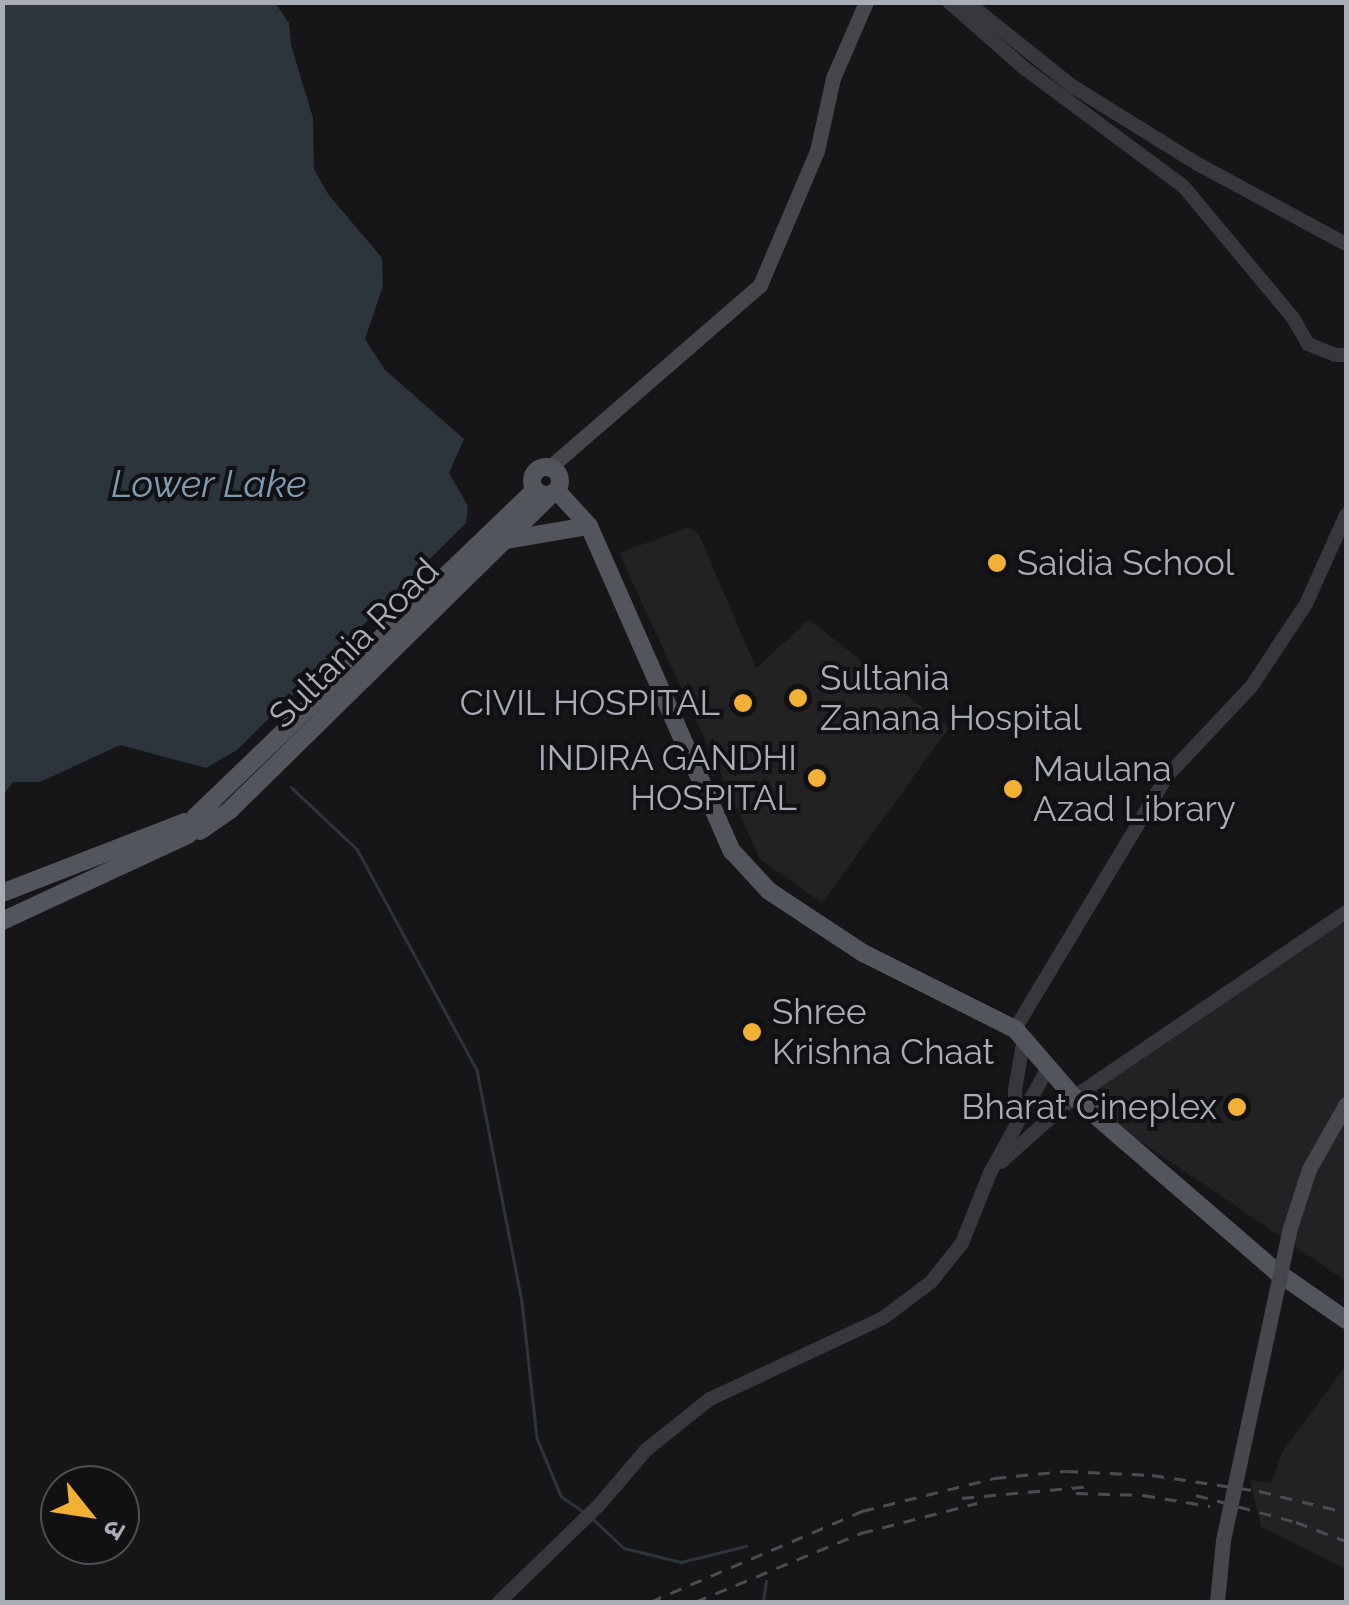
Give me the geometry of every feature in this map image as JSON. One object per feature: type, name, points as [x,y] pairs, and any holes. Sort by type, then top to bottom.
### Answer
[{"type":"main road","points":[[866,2],[833,78],[816,151],[760,285],[619,404],[571,452],[550,484],[589,526],[732,851],[769,892],[863,953],[1019,1034],[1074,1097],[1277,1272],[1346,1320]]},
{"type":"main road","name":"Sultania Road","points":[[2,893],[230,810],[506,540],[550,484]]},
{"type":"main road","name":"Sultania Road","points":[[2,921],[192,826],[550,484]]},
{"type":"main road","points":[[506,540],[589,526]]},
{"type":"main road","points":[[1217,1602],[1223,1540],[1276,1289],[1309,1170],[1346,1104]]},
{"type":"street","points":[[949,2],[1024,68],[1184,187],[1293,318],[1308,344],[1335,356],[1346,355]]},
{"type":"street","points":[[968,2],[1072,86],[1196,164],[1346,244]]},
{"type":"street","points":[[1117,138],[1130,120]]},
{"type":"street","points":[[1026,1138],[1016,1124],[1019,1034],[1167,776],[1251,687],[1306,604],[1346,515]]},
{"type":"street","points":[[990,1174],[1074,1097],[1346,912]]},
{"type":"street","points":[[499,1602],[581,1524],[646,1450],[710,1400],[883,1318],[932,1282],[962,1243],[990,1174],[1049,1066]]},
{"type":"shaded area","name":"Sultania Zanana Hospital","points":[[690,527],[699,535],[756,668],[809,620],[949,728],[822,903],[760,859],[619,553]]},
{"type":"shaded area","points":[[1346,920],[1346,1281],[1072,1095]]},
{"type":"shaded area","points":[[1346,1365],[1346,1569],[1261,1527],[1250,1480],[1271,1483],[1283,1451]]},
{"type":"water","name":"Lower Lake","points":[[3,2],[275,3],[289,23],[291,45],[313,118],[314,169],[328,194],[382,258],[383,286],[365,339],[385,370],[464,439],[449,473],[468,506],[466,523],[237,750],[206,768],[120,745],[40,782],[13,782],[3,795]]},
{"type":"waterway","points":[[291,787],[357,849],[477,1070],[522,1302],[537,1438],[561,1496],[585,1513]]},
{"type":"waterway","points":[[592,1518],[624,1548],[681,1562],[746,1546]]},
{"type":"waterway","points":[[763,1602],[766,1581]]},
{"type":"railway","points":[[650,1602],[862,1511],[994,1478],[1066,1471],[1152,1475],[1259,1491],[1346,1512]]},
{"type":"railway","points":[[962,1498],[1091,1486]]},
{"type":"railway","points":[[1076,1493],[1143,1495],[1210,1506]]},
{"type":"railway","points":[[1196,1495],[1296,1522],[1346,1541]]},
{"type":"railway","points":[[695,1602],[861,1533],[977,1503]]},
{"type":"place","name":"Saidia School","points":[[997,563]]},
{"type":"place","name":"Sultania Zanana Hospital","points":[[798,698]]},
{"type":"place","name":"CIVIL HOSPITAL","points":[[743,703]]},
{"type":"place","name":"INDIRA GANDHI HOSPITAL","points":[[817,778]]},
{"type":"place","name":"Maulana Azad Library","points":[[1013,789]]},
{"type":"place","name":"Shree Krishna Chaat","points":[[752,1032]]},
{"type":"place","name":"Bharat Cineplex","points":[[1237,1107]]}]
